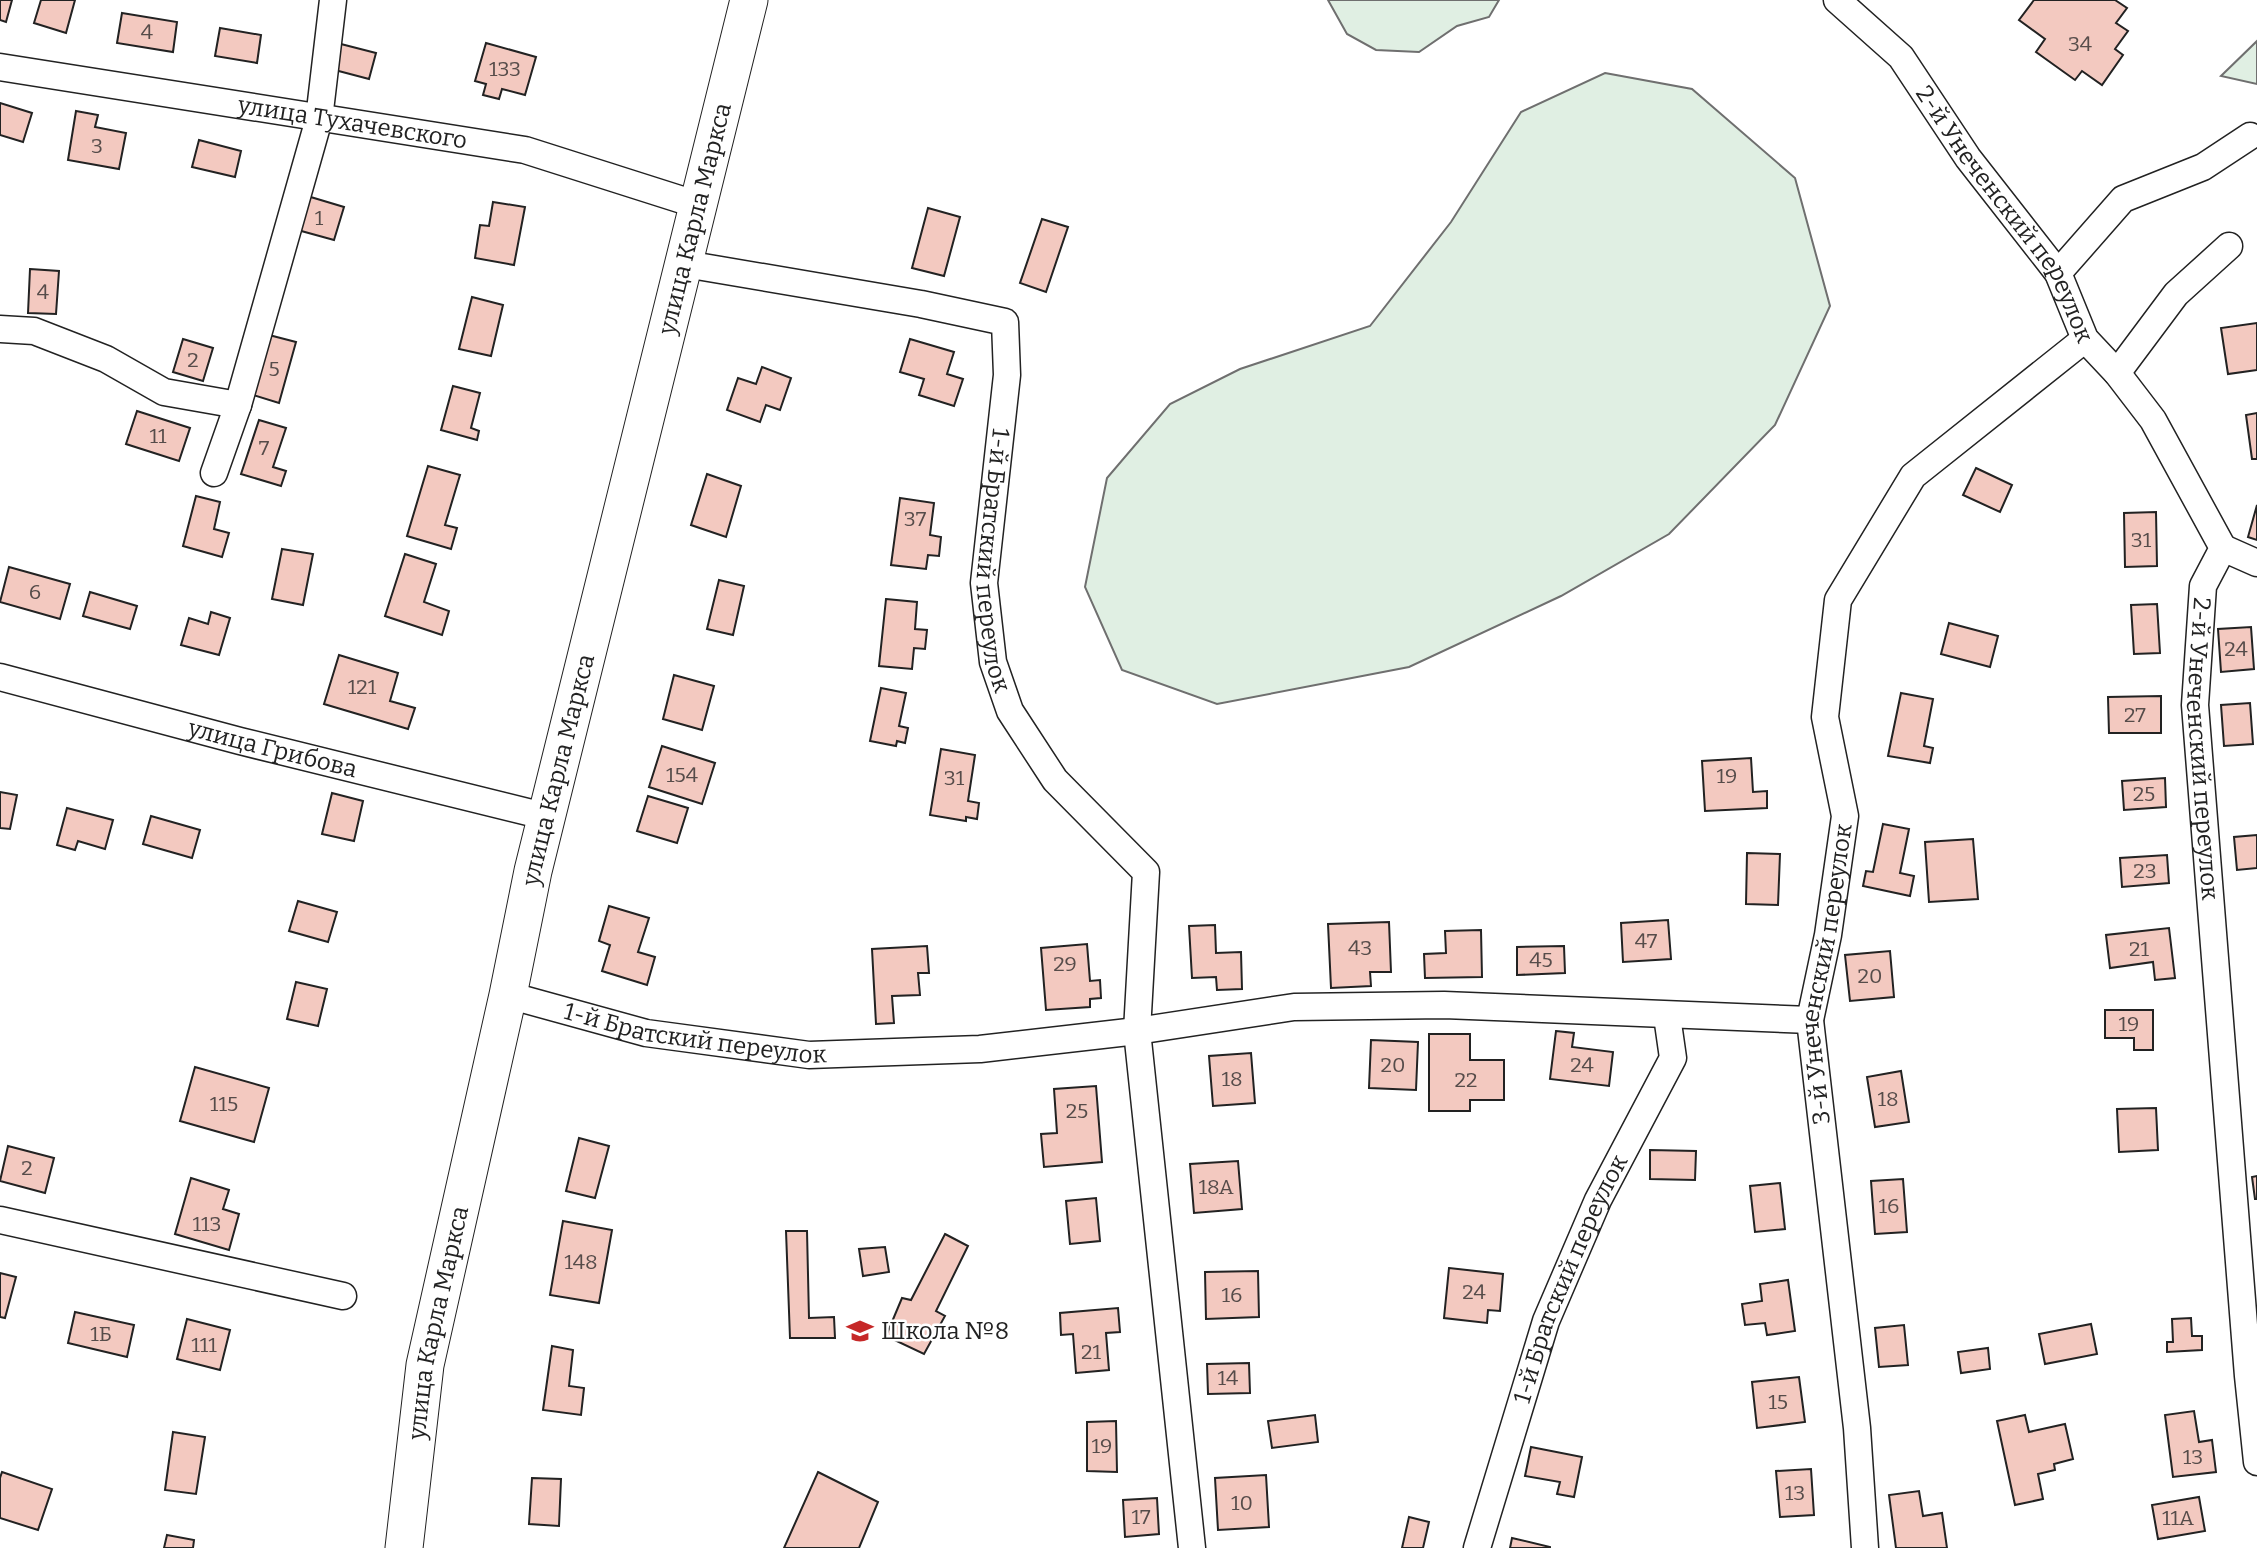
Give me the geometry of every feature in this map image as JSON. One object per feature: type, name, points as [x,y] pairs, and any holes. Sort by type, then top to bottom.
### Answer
[{"type":"main road","name":"улица Карла Маркса","points":[[404,1548],[425,1365],[533,871],[749,0]]},
{"type":"street","points":[[214,473],[238,405],[319,119],[333,0]]},
{"type":"street","name":"2-й Унеченский переулок","points":[[1837,0],[1901,57],[1968,158],[2058,273],[2085,339],[2117,373],[2153,420],[2223,548],[2203,586],[2195,705],[2257,1462]]},
{"type":"street","name":"улица Тухачевского","points":[[0,68],[525,150],[698,205]]},
{"type":"street","points":[[2058,273],[2123,199],[2203,167],[2250,136]]},
{"type":"street","points":[[2117,373],[2176,294],[2229,246]]},
{"type":"street","name":"1-й Братский переулок","points":[[684,264],[921,304],[1005,322],[1007,375],[984,583],[993,662],[1010,711],[1055,780],[1146,872],[1137,1031],[1192,1548]]},
{"type":"street","points":[[0,329],[34,331],[106,359],[164,392],[238,405]]},
{"type":"street","name":"3-й Унеченский переулок","points":[[1865,1548],[1857,1428],[1810,1020],[1828,935],[1844,816],[1825,716],[1838,600],[1913,476],[2085,339]]},
{"type":"street","points":[[2223,548],[2257,563]]},
{"type":"street","name":"улица Грибова","points":[[0,677],[240,741],[548,817]]},
{"type":"street","name":"1-й Братский переулок","points":[[508,995],[646,1033],[809,1055],[980,1049],[1137,1031],[1294,1007],[1444,1005],[1810,1020]]},
{"type":"street","name":"1-й Братский переулок","points":[[1477,1548],[1546,1321],[1598,1200],[1673,1058],[1667,1016]]},
{"type":"street","points":[[0,1220],[343,1296]]},
{"type":"green space","points":[[1328,0],[1499,0],[1489,17],[1457,26],[1419,52],[1376,50],[1347,34]]},
{"type":"green space","points":[[2257,41],[2257,84],[2221,76]]},
{"type":"green space","points":[[1605,73],[1692,89],[1795,178],[1830,306],[1775,425],[1669,534],[1561,596],[1409,667],[1217,704],[1122,670],[1085,587],[1107,478],[1170,404],[1240,369],[1370,326],[1451,222],[1521,112]]},
{"type":"building","points":[[0,0],[12,0],[6,22],[0,20]]},
{"type":"building","points":[[41,0],[75,0],[66,33],[34,23]]},
{"type":"building","points":[[2034,0],[2115,0],[2127,8],[2116,23],[2128,31],[2115,49],[2123,55],[2102,85],[2082,71],[2075,80],[2036,52],[2045,39],[2019,20]]},
{"type":"building","points":[[122,13],[177,22],[173,52],[117,43]]},
{"type":"building","points":[[220,28],[261,35],[257,63],[215,56]]},
{"type":"building","points":[[337,43],[376,53],[369,79],[331,69]]},
{"type":"building","points":[[486,43],[536,57],[525,95],[502,89],[499,99],[483,95],[486,84],[475,81]]},
{"type":"building","points":[[0,103],[32,113],[23,142],[0,135]]},
{"type":"building","points":[[76,111],[98,115],[95,127],[126,133],[119,169],[68,160]]},
{"type":"building","points":[[199,140],[241,151],[235,177],[192,167]]},
{"type":"building","points":[[304,195],[344,207],[334,240],[294,229]]},
{"type":"building","points":[[493,202],[525,207],[514,265],[475,258],[480,225],[489,226]]},
{"type":"building","points":[[928,208],[960,217],[944,276],[912,268]]},
{"type":"building","points":[[1042,219],[1068,227],[1046,292],[1020,283]]},
{"type":"building","points":[[30,269],[59,271],[56,314],[28,313]]},
{"type":"building","points":[[472,297],[503,305],[491,356],[459,349]]},
{"type":"building","points":[[2257,323],[2257,370],[2228,374],[2221,328]]},
{"type":"building","points":[[269,335],[296,342],[279,403],[253,395]]},
{"type":"building","points":[[183,339],[213,348],[203,381],[173,372]]},
{"type":"building","points":[[910,339],[954,352],[947,374],[963,379],[954,406],[919,395],[924,379],[900,372]]},
{"type":"building","points":[[762,367],[791,378],[780,410],[766,405],[760,422],[727,410],[738,378],[756,384]]},
{"type":"building","points":[[453,386],[480,393],[471,428],[479,431],[477,440],[441,430]]},
{"type":"building","points":[[137,411],[190,428],[179,461],[126,444]]},
{"type":"building","points":[[2257,413],[2257,459],[2252,459],[2246,415]]},
{"type":"building","points":[[259,420],[286,428],[273,467],[286,471],[281,486],[241,474]]},
{"type":"building","points":[[428,466],[460,475],[445,525],[457,528],[451,549],[407,536]]},
{"type":"building","points":[[1976,468],[2012,485],[2000,512],[1963,495]]},
{"type":"building","points":[[707,474],[741,486],[726,537],[691,525]]},
{"type":"building","points":[[196,496],[220,502],[214,529],[229,533],[222,557],[183,546]]},
{"type":"building","points":[[900,498],[934,503],[930,535],[941,537],[939,556],[928,555],[926,569],[891,565]]},
{"type":"building","points":[[2257,505],[2257,540],[2248,537]]},
{"type":"building","points":[[2156,512],[2157,566],[2125,567],[2124,513]]},
{"type":"building","points":[[282,549],[313,554],[303,605],[272,599]]},
{"type":"building","points":[[405,554],[436,564],[424,602],[449,611],[442,635],[385,616]]},
{"type":"building","points":[[9,567],[70,584],[60,619],[0,602]]},
{"type":"building","points":[[719,580],[744,586],[733,635],[707,629]]},
{"type":"building","points":[[90,592],[137,606],[130,629],[83,616]]},
{"type":"building","points":[[886,599],[917,602],[915,629],[927,630],[925,649],[914,648],[912,669],[879,666]]},
{"type":"building","points":[[2157,604],[2160,653],[2134,654],[2131,605]]},
{"type":"building","points":[[211,612],[230,618],[219,655],[181,645],[189,618],[208,624]]},
{"type":"building","points":[[1949,623],[1998,636],[1990,667],[1941,654]]},
{"type":"building","points":[[2251,627],[2254,669],[2221,672],[2218,629]]},
{"type":"building","points":[[339,655],[398,673],[390,701],[415,708],[408,729],[324,704]]},
{"type":"building","points":[[674,675],[714,686],[702,730],[663,719]]},
{"type":"building","points":[[881,688],[906,693],[899,726],[908,728],[905,743],[897,741],[896,746],[870,741]]},
{"type":"building","points":[[1901,693],[1933,699],[1924,746],[1933,748],[1930,763],[1888,756]]},
{"type":"building","points":[[2161,696],[2161,733],[2109,733],[2108,697]]},
{"type":"building","points":[[2250,703],[2253,744],[2224,746],[2221,705]]},
{"type":"building","points":[[662,746],[715,763],[702,804],[649,787]]},
{"type":"building","points":[[941,749],[975,755],[968,801],[979,803],[977,819],[966,817],[966,821],[930,815]]},
{"type":"building","points":[[1751,758],[1753,792],[1767,791],[1767,808],[1705,811],[1702,761]]},
{"type":"building","points":[[2165,778],[2166,807],[2124,810],[2122,781]]},
{"type":"building","points":[[0,792],[17,795],[10,829],[0,828]]},
{"type":"building","points":[[332,793],[363,801],[354,841],[322,834]]},
{"type":"building","points":[[648,796],[688,808],[677,843],[637,831]]},
{"type":"building","points":[[67,808],[113,820],[105,849],[78,841],[75,850],[57,845]]},
{"type":"building","points":[[151,816],[200,830],[192,858],[143,844]]},
{"type":"building","points":[[1883,824],[1909,829],[1900,873],[1914,876],[1910,896],[1863,886],[1866,871],[1873,872]]},
{"type":"building","points":[[2257,835],[2257,868],[2237,870],[2234,837]]},
{"type":"building","points":[[1973,839],[1978,899],[1929,902],[1925,842]]},
{"type":"building","points":[[1747,853],[1780,854],[1778,905],[1746,904]]},
{"type":"building","points":[[2167,855],[2169,883],[2122,887],[2120,858]]},
{"type":"building","points":[[298,901],[337,912],[328,942],[289,931]]},
{"type":"building","points":[[609,906],[649,918],[638,952],[655,957],[647,985],[602,971],[610,945],[599,941]]},
{"type":"building","points":[[1668,920],[1671,959],[1623,962],[1621,923]]},
{"type":"building","points":[[1389,922],[1391,972],[1370,972],[1371,986],[1331,988],[1328,924]]},
{"type":"building","points":[[1215,925],[1216,953],[1241,952],[1242,989],[1217,990],[1216,977],[1192,978],[1189,926]]},
{"type":"building","points":[[2169,928],[2175,978],[2155,980],[2153,962],[2110,968],[2106,935]]},
{"type":"building","points":[[1481,930],[1482,977],[1425,978],[1424,954],[1446,953],[1445,931]]},
{"type":"building","points":[[1087,944],[1090,981],[1100,980],[1101,998],[1090,999],[1090,1007],[1046,1010],[1041,948]]},
{"type":"building","points":[[927,946],[929,973],[918,973],[920,995],[892,996],[894,1023],[876,1024],[872,949]]},
{"type":"building","points":[[1564,946],[1565,973],[1517,975],[1517,947]]},
{"type":"building","points":[[1890,951],[1894,997],[1850,1001],[1845,955]]},
{"type":"building","points":[[296,982],[327,989],[318,1026],[287,1019]]},
{"type":"building","points":[[2105,1010],[2153,1010],[2153,1050],[2134,1050],[2134,1038],[2105,1038]]},
{"type":"building","points":[[1556,1031],[1574,1033],[1572,1047],[1613,1052],[1609,1086],[1550,1079]]},
{"type":"building","points":[[1429,1034],[1470,1034],[1470,1060],[1504,1060],[1504,1100],[1470,1100],[1470,1111],[1429,1111]]},
{"type":"building","points":[[1371,1040],[1418,1042],[1416,1090],[1369,1088]]},
{"type":"building","points":[[1251,1053],[1255,1103],[1213,1106],[1209,1056]]},
{"type":"building","points":[[195,1067],[269,1088],[254,1142],[180,1121]]},
{"type":"building","points":[[1901,1071],[1909,1122],[1875,1127],[1867,1077]]},
{"type":"building","points":[[1096,1086],[1102,1162],[1044,1167],[1041,1134],[1057,1133],[1054,1089]]},
{"type":"building","points":[[2156,1108],[2158,1150],[2119,1152],[2117,1109]]},
{"type":"building","points":[[579,1138],[609,1146],[595,1198],[566,1191]]},
{"type":"building","points":[[8,1146],[54,1158],[45,1193],[0,1181]]},
{"type":"building","points":[[1650,1150],[1696,1151],[1695,1180],[1650,1179]]},
{"type":"building","points":[[1238,1161],[1242,1209],[1194,1213],[1190,1164]]},
{"type":"building","points":[[2257,1176],[2257,1199],[2255,1199],[2252,1177]]},
{"type":"building","points":[[191,1178],[229,1190],[223,1209],[239,1214],[229,1250],[175,1234]]},
{"type":"building","points":[[1903,1179],[1907,1232],[1875,1234],[1871,1181]]},
{"type":"building","points":[[1780,1183],[1785,1229],[1755,1232],[1750,1186]]},
{"type":"building","points":[[1096,1198],[1100,1241],[1070,1244],[1066,1201]]},
{"type":"building","points":[[563,1221],[612,1230],[599,1303],[550,1295]]},
{"type":"building","points":[[786,1231],[807,1231],[809,1318],[834,1317],[835,1338],[790,1338]]},
{"type":"building","points":[[945,1234],[968,1246],[936,1311],[945,1316],[924,1354],[886,1336],[902,1298],[911,1300]]},
{"type":"building","points":[[885,1247],[889,1272],[863,1276],[859,1249]]},
{"type":"building","points":[[1449,1268],[1503,1274],[1500,1311],[1488,1310],[1487,1323],[1444,1318]]},
{"type":"building","points":[[1258,1271],[1259,1317],[1206,1319],[1205,1272]]},
{"type":"building","points":[[0,1273],[16,1277],[5,1318],[0,1317]]},
{"type":"building","points":[[1788,1280],[1795,1331],[1767,1335],[1765,1323],[1745,1325],[1742,1304],[1762,1301],[1760,1284]]},
{"type":"building","points":[[1118,1308],[1120,1332],[1106,1333],[1109,1370],[1076,1373],[1073,1334],[1061,1335],[1060,1313]]},
{"type":"building","points":[[75,1312],[134,1325],[127,1357],[68,1343]]},
{"type":"building","points":[[2191,1318],[2192,1336],[2202,1336],[2202,1350],[2167,1352],[2167,1342],[2173,1342],[2172,1319]]},
{"type":"building","points":[[187,1319],[230,1330],[220,1370],[177,1359]]},
{"type":"building","points":[[2091,1324],[2097,1354],[2045,1364],[2039,1334]]},
{"type":"building","points":[[1904,1325],[1908,1365],[1879,1367],[1875,1328]]},
{"type":"building","points":[[552,1346],[573,1350],[569,1386],[584,1388],[581,1415],[543,1410]]},
{"type":"building","points":[[1988,1348],[1990,1369],[1961,1373],[1958,1352]]},
{"type":"building","points":[[1249,1363],[1250,1393],[1208,1394],[1207,1364]]},
{"type":"building","points":[[1799,1377],[1805,1422],[1757,1428],[1752,1382]]},
{"type":"building","points":[[2194,1411],[2199,1442],[2212,1440],[2216,1472],[2173,1477],[2165,1415]]},
{"type":"building","points":[[1315,1415],[1318,1442],[1272,1448],[1268,1421]]},
{"type":"building","points":[[2025,1415],[2029,1432],[2065,1424],[2073,1459],[2054,1464],[2055,1470],[2038,1474],[2043,1499],[2015,1505],[1997,1421]]},
{"type":"building","points":[[1116,1421],[1117,1472],[1087,1471],[1087,1422]]},
{"type":"building","points":[[173,1432],[205,1437],[196,1494],[165,1490]]},
{"type":"building","points":[[1531,1447],[1582,1457],[1574,1497],[1557,1494],[1560,1482],[1525,1476]]},
{"type":"building","points":[[1811,1469],[1814,1515],[1780,1517],[1776,1471]]},
{"type":"building","points":[[2,1472],[52,1489],[38,1530],[0,1518]]},
{"type":"building","points":[[818,1472],[878,1502],[859,1548],[784,1548]]},
{"type":"building","points":[[1266,1475],[1269,1527],[1218,1530],[1215,1478]]},
{"type":"building","points":[[532,1478],[561,1479],[559,1526],[529,1524]]},
{"type":"building","points":[[1919,1491],[1923,1516],[1942,1513],[1947,1548],[1896,1548],[1889,1495]]},
{"type":"building","points":[[2199,1497],[2205,1531],[2158,1539],[2152,1505]]},
{"type":"building","points":[[1157,1498],[1159,1534],[1125,1537],[1123,1500]]},
{"type":"building","points":[[1409,1517],[1429,1522],[1423,1548],[1402,1548]]},
{"type":"building","points":[[167,1535],[194,1540],[193,1548],[164,1548]]},
{"type":"building","points":[[1512,1538],[1550,1547],[1550,1548],[1510,1548]]},
{"type":"place","name":"Школа №8","points":[[860,1331]]}]
